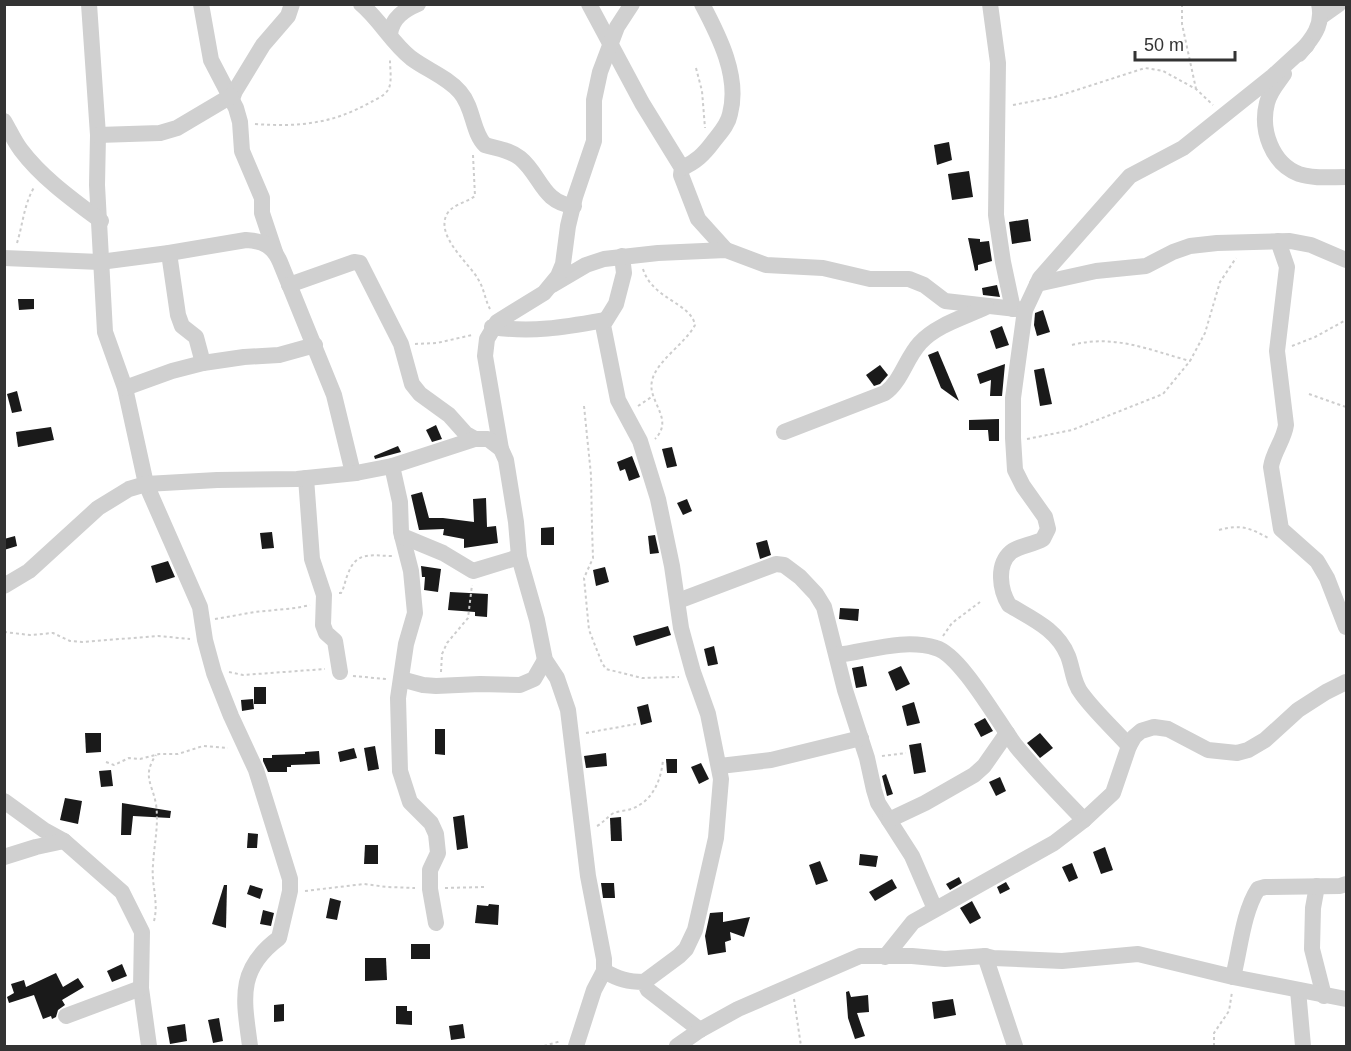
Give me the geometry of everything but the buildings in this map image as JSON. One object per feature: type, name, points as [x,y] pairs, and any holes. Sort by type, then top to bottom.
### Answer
[{"type":"street","points":[[89,4],[98,135],[100,262],[105,332],[125,388],[146,484],[200,607],[204,621],[205,640],[221,692],[256,770],[290,882],[279,938],[258,956],[245,991],[250,1047]]},
{"type":"street","points":[[201,4],[211,60],[231,97],[240,122],[242,151],[262,198],[262,217],[334,395],[353,473],[356,473]]},
{"type":"street","points":[[98,135],[160,133],[177,128],[231,97],[263,45],[288,16],[292,4]]},
{"type":"street","points":[[361,4],[411,57],[448,81],[459,91],[472,113],[478,135],[485,146],[506,150],[519,158],[528,165],[548,195],[562,204],[574,206]]},
{"type":"street","points":[[390,34],[396,9],[418,4]]},
{"type":"street","points":[[589,4],[642,103],[682,168],[681,175],[698,219],[726,250]]},
{"type":"street","points":[[576,1047],[594,990],[604,971],[603,959],[588,876],[571,730],[563,693],[545,660],[537,620],[519,557],[506,460],[501,449],[485,356],[487,339],[494,324],[544,293],[563,264],[568,226],[594,141],[593,112],[596,88],[617,27],[632,4]]},
{"type":"street","points":[[682,168],[692,164],[708,148],[725,127],[730,116],[733,85],[717,34],[702,4]]},
{"type":"street","points":[[990,4],[996,45],[999,107],[996,215],[1003,262],[1019,310],[1013,398],[1015,470],[1044,517],[1048,529],[1043,539],[1011,552],[1005,560],[1001,571],[1005,599],[1009,605],[1044,626],[1057,637],[1064,647],[1076,685],[1129,746]]},
{"type":"street","points":[[1339,4],[1321,10],[1316,32],[1272,91],[1267,103],[1266,129],[1271,149],[1282,164],[1299,174],[1317,177],[1347,177]]},
{"type":"street","points":[[1019,310],[1040,278],[1130,176],[1183,148],[1307,45]]},
{"type":"street","points":[[4,121],[20,149]]},
{"type":"street","points":[[4,132],[71,199],[101,221]]},
{"type":"street","points":[[6,257],[100,262],[246,240],[257,240],[270,246],[275,252]]},
{"type":"street","points":[[1037,284],[1096,271],[1146,266],[1190,246],[1248,241],[1278,241],[1311,245],[1347,260]]},
{"type":"street","points":[[1278,241],[1287,267],[1277,351],[1286,424],[1285,434],[1271,467],[1279,521],[1284,533],[1317,561],[1327,578],[1347,627]]},
{"type":"street","points":[[551,285],[596,261],[639,254],[726,250],[766,265],[823,267],[870,279],[909,279],[924,285],[942,300],[1019,310]]},
{"type":"street","points":[[169,253],[178,315],[182,326],[196,337],[203,363]]},
{"type":"street","points":[[604,971],[618,979],[644,982],[686,949],[695,930],[716,838],[720,800],[720,766],[708,714],[681,628],[658,499],[640,441],[618,400],[603,325],[616,304],[624,273],[622,256]]},
{"type":"street","points":[[289,285],[357,262],[400,344],[412,384],[449,415],[466,434],[475,439]]},
{"type":"street","points":[[784,432],[885,393],[893,388],[906,362],[926,338],[986,307]]},
{"type":"street","points":[[494,324],[512,330],[550,330],[605,320]]},
{"type":"street","points":[[125,388],[172,371],[203,363],[279,355],[315,345]]},
{"type":"street","points":[[4,586],[29,571],[108,501],[129,489],[146,484],[306,478],[356,473],[392,466],[475,439],[488,439],[501,449]]},
{"type":"street","points":[[392,466],[400,502],[402,536],[408,555],[415,613],[406,644],[398,698],[400,771],[410,802],[431,823],[436,834],[438,853],[430,870],[430,889],[436,923]]},
{"type":"street","points":[[306,478],[312,560],[323,598],[324,630],[335,641],[340,672]]},
{"type":"street","points":[[402,536],[443,554],[473,571],[519,557]]},
{"type":"street","points":[[678,601],[776,564],[784,565],[800,577],[820,599],[878,803],[912,856],[935,909]]},
{"type":"street","points":[[837,655],[910,644],[944,651],[961,668],[1033,767],[1084,820]]},
{"type":"street","points":[[401,679],[423,685],[440,686],[519,685],[534,679],[545,660]]},
{"type":"street","points":[[885,957],[913,922],[1054,843],[1084,820],[1113,793],[1129,746],[1141,731],[1162,728],[1183,735],[1208,750],[1237,753],[1248,750],[1265,740],[1298,710],[1347,682]]},
{"type":"street","points":[[889,820],[925,803],[974,775],[984,766],[1007,733]]},
{"type":"street","points":[[720,766],[780,758],[861,738]]},
{"type":"street","points":[[4,801],[44,830],[64,841],[122,892],[142,932],[141,988],[149,1047]]},
{"type":"street","points":[[4,857],[64,841]]},
{"type":"street","points":[[1233,977],[1248,906],[1258,889],[1347,884]]},
{"type":"street","points":[[1317,886],[1313,908],[1312,949],[1324,996]]},
{"type":"street","points":[[676,1047],[700,1030],[738,1009],[860,956],[912,956],[945,959],[984,956],[1062,961],[1138,954],[1233,977],[1347,999]]},
{"type":"street","points":[[984,956],[1015,1047]]},
{"type":"street","points":[[644,982],[648,990],[700,1030]]},
{"type":"street","points":[[66,1016],[141,988]]},
{"type":"street","points":[[1298,990],[1303,1047]]},
{"type":"path","points":[[1182,4],[1182,24],[1196,89]]},
{"type":"path","points":[[240,122],[285,125],[327,121],[353,112],[375,100],[389,87],[390,34]]},
{"type":"path","points":[[696,68],[702,91],[705,140],[708,148]]},
{"type":"path","points":[[999,107],[1055,97],[1145,68],[1163,71],[1196,89],[1224,116]]},
{"type":"path","points":[[400,344],[437,343],[471,335],[494,324],[479,279],[457,255],[445,226],[450,210],[474,196],[472,165],[478,135]]},
{"type":"path","points":[[6,257],[16,243],[32,190],[43,173]]},
{"type":"path","points":[[1013,438],[1026,439],[1072,430],[1163,394],[1190,361],[1205,333],[1220,282],[1248,241]]},
{"type":"path","points":[[639,254],[646,276],[653,288],[691,315],[695,325],[690,335],[662,365],[652,381],[653,396],[661,413],[661,431],[655,439],[649,442],[640,441]]},
{"type":"path","points":[[1277,351],[1315,337],[1347,320]]},
{"type":"path","points":[[1072,345],[1099,340],[1117,341],[1190,361]]},
{"type":"path","points":[[1309,394],[1347,407]]},
{"type":"path","points":[[584,406],[591,476],[593,558],[584,578],[590,630],[602,663],[606,669],[642,678],[676,679],[693,672]]},
{"type":"path","points":[[1219,530],[1234,526],[1245,527],[1271,540]]},
{"type":"path","points":[[204,621],[296,608],[341,593],[351,567],[360,556],[408,555]]},
{"type":"path","points":[[440,686],[442,654],[447,643],[468,618],[473,571]]},
{"type":"path","points":[[937,648],[952,623],[980,602]]},
{"type":"path","points":[[4,632],[30,635],[53,633],[70,641],[82,642],[158,636],[205,640]]},
{"type":"path","points":[[213,664],[238,675],[326,669],[363,678],[401,679]]},
{"type":"path","points":[[571,730],[591,733],[636,724]]},
{"type":"path","points":[[106,762],[114,765],[129,758],[140,759],[156,755],[182,754],[203,746],[228,748],[244,745]]},
{"type":"path","points":[[867,758],[906,753]]},
{"type":"path","points":[[143,939],[152,927],[156,912],[152,868],[156,846],[156,804],[148,781],[148,770],[156,755]]},
{"type":"path","points":[[581,823],[593,827],[599,825],[612,814],[637,807],[646,801],[652,795],[660,779],[663,760]]},
{"type":"path","points":[[290,882],[302,891],[364,884],[430,889],[484,887]]},
{"type":"path","points":[[1214,1047],[1214,1033],[1229,1011],[1233,977]]},
{"type":"path","points":[[793,985],[801,1047]]}]
